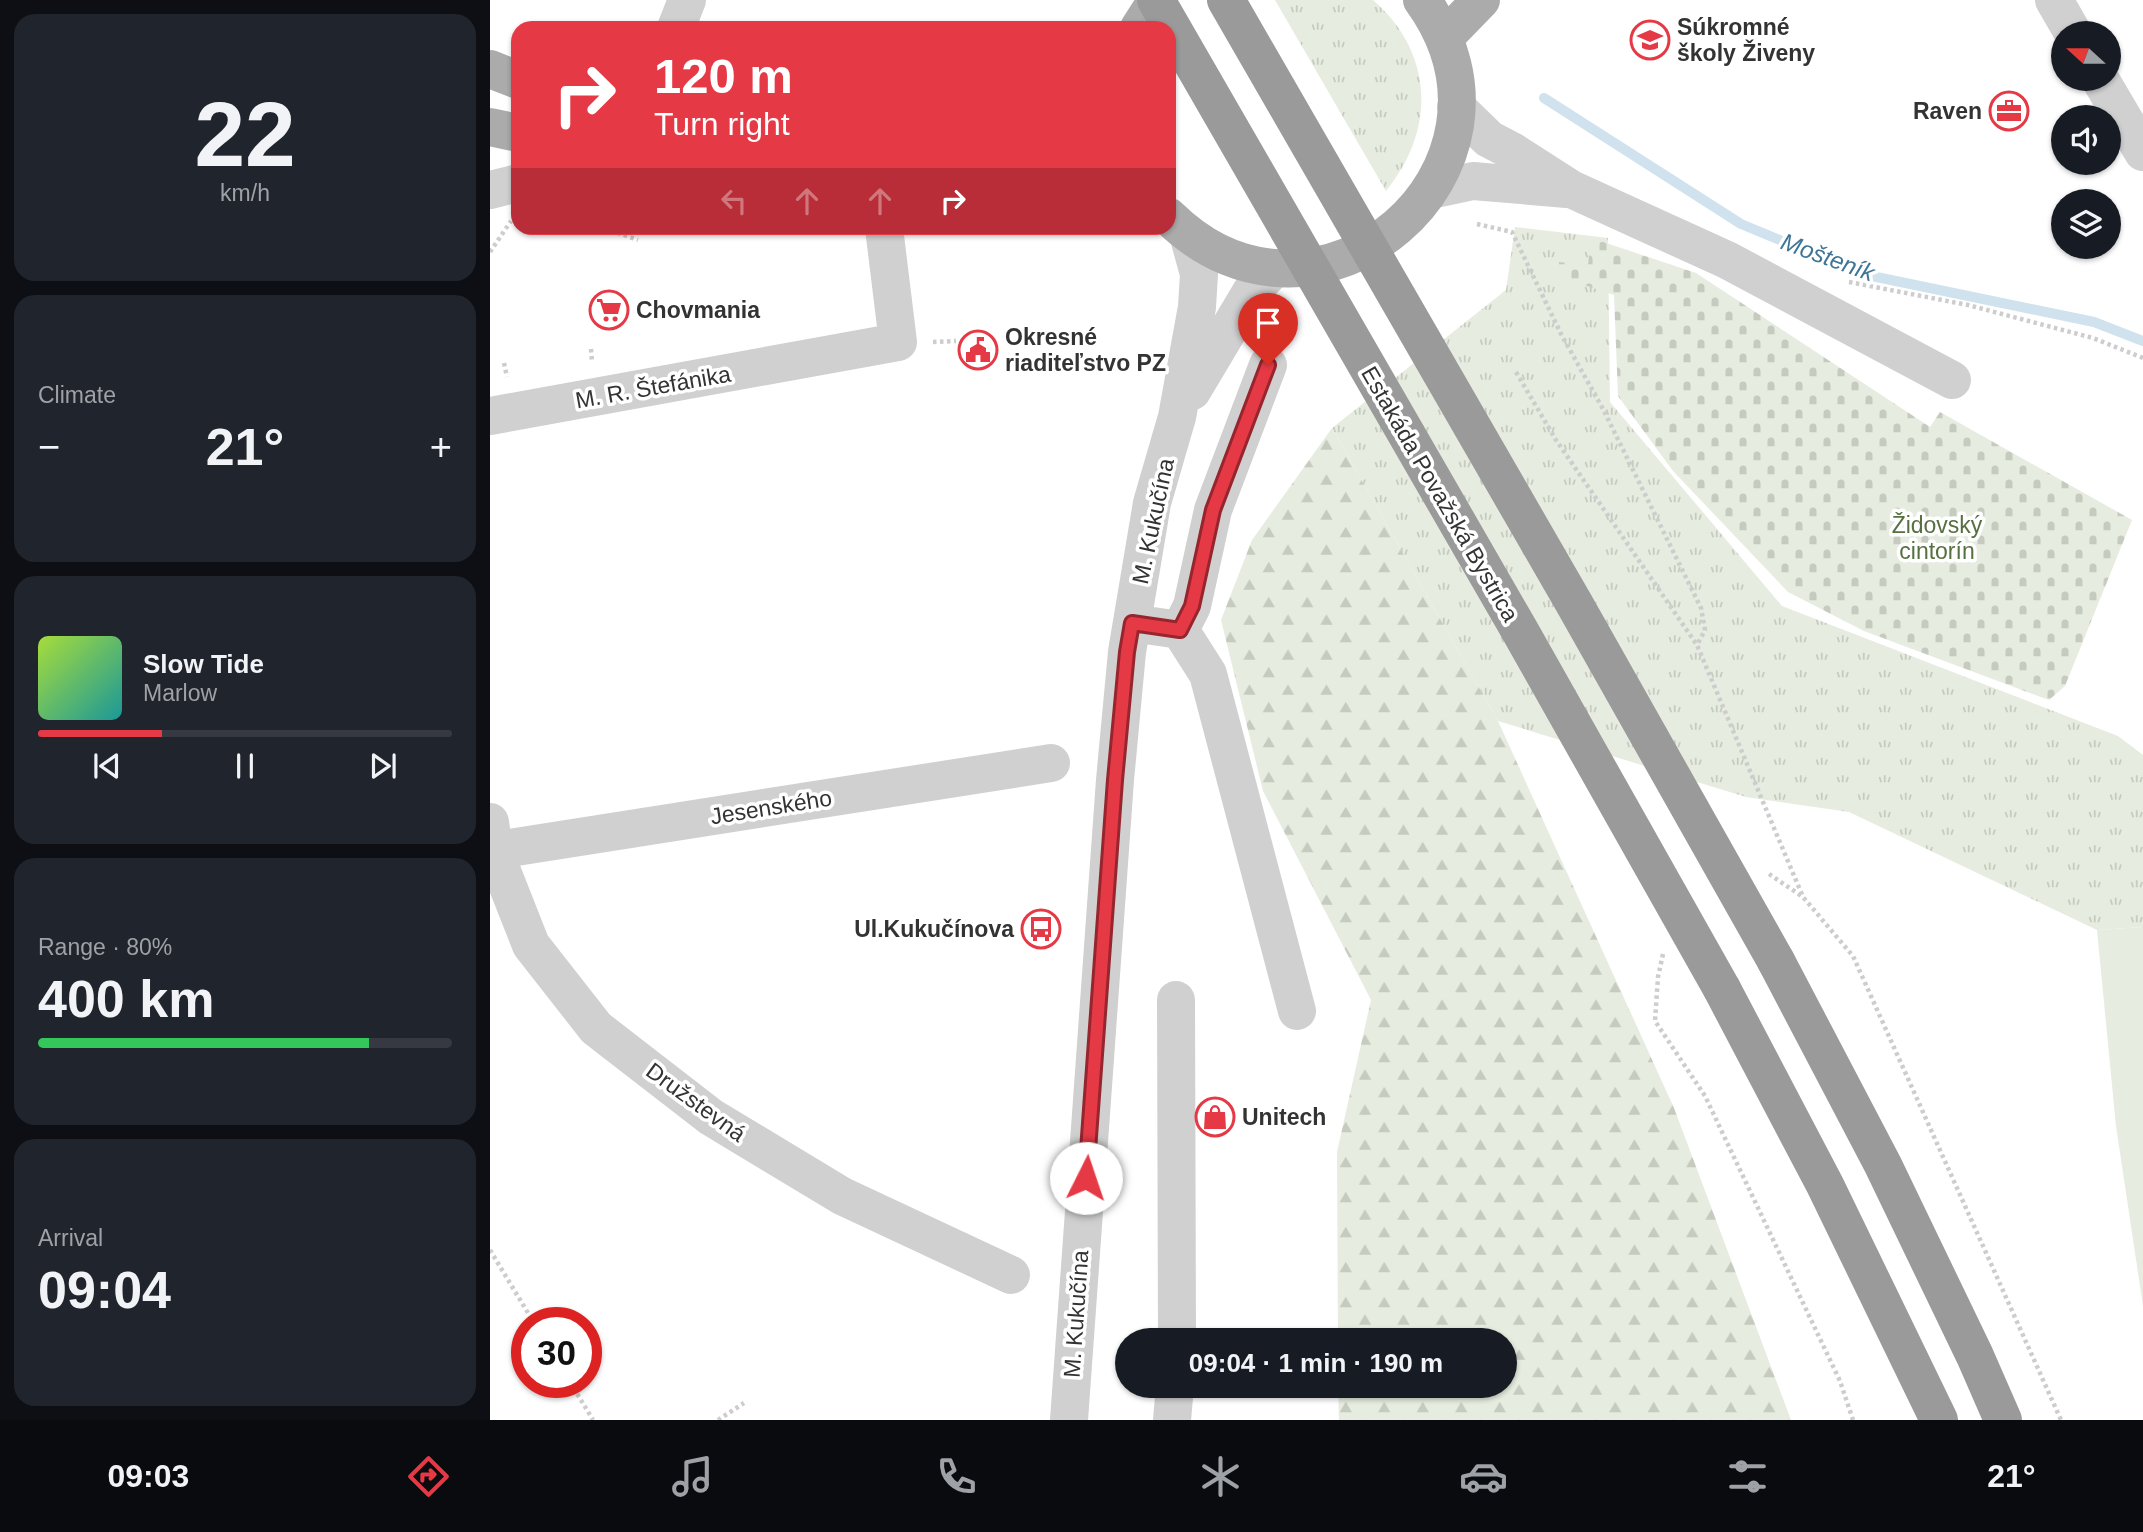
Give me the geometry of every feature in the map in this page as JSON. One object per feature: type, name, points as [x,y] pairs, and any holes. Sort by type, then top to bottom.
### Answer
[{"type":"highway","name":"Estakáda Považská Bystrica","points":[[1156,0],[1168,21]]},
{"type":"highway","points":[[1226,0],[1608,663],[1776,961],[1883,1165],[2003,1420]]},
{"type":"highway","name":"Estakáda Považská Bystrica","points":[[1176,35],[1520,631],[1721,989],[1825,1185],[1939,1420]]},
{"type":"main road","points":[[1143,21],[1156,0]]},
{"type":"main road","points":[[1179,225],[1208,247],[1229,257],[1275,268],[1327,264],[1352,256],[1396,229],[1415,211],[1431,190],[1449,150],[1454,129],[1455,83],[1444,38],[1422,0]]},
{"type":"main road","points":[[1444,38],[1481,0]]},
{"type":"main road","points":[[490,69],[511,77]]},
{"type":"main road","points":[[490,127],[511,132]]},
{"type":"street","points":[[679,21],[687,0]]},
{"type":"street","points":[[2054,0],[2066,21]]},
{"type":"street","points":[[2107,91],[2143,152]]},
{"type":"street","points":[[1456,107],[1489,139],[1572,189],[1727,260],[1952,380]]},
{"type":"street","points":[[1431,190],[1473,181],[1572,189]]},
{"type":"street","points":[[490,190],[511,185]]},
{"type":"street","name":"M. Kukučína","points":[[1069,1420],[1115,780],[1127,652],[1152,503],[1177,417],[1197,307],[1199,274],[1179,225]]},
{"type":"street","name":"M. R. Štefánika","points":[[490,416],[898,342],[885,235]]},
{"type":"street","name":"M. Kukučína","points":[[1177,417],[1251,292],[1275,268]]},
{"type":"street","points":[[1180,630],[1192,606],[1213,510],[1268,365]]},
{"type":"street","points":[[1132,623],[1180,630],[1208,674],[1297,1011]]},
{"type":"street","name":"Jesenského","points":[[491,841],[1051,763]]},
{"type":"street","name":"Družstevná","points":[[491,841],[531,945],[596,1028],[711,1117],[842,1196],[1011,1275]]},
{"type":"street","points":[[1176,1000],[1177,1328]]},
{"type":"street","points":[[1172,1420],[1174,1398]]},
{"type":"path","points":[[490,252],[511,221]]},
{"type":"path","points":[[1477,224],[1513,232],[1561,334],[1603,409],[1701,608],[1705,630],[1697,645]]},
{"type":"path","points":[[624,235],[638,240]]},
{"type":"path","points":[[1840,280],[1968,305],[2093,338],[2143,358]]},
{"type":"path","points":[[942,343],[956,341]]},
{"type":"path","points":[[1516,372],[1556,440],[1697,645],[1803,897],[1853,956],[2061,1420]]},
{"type":"path","points":[[1663,952],[1655,1021],[1705,1096],[1840,1381],[1853,1420]]},
{"type":"path","points":[[490,1250],[524,1307]]},
{"type":"path","points":[[580,1398],[593,1420]]},
{"type":"path","points":[[718,1420],[744,1403]]},
{"type":"green space","points":[[1275,0],[1373,0],[1393,21],[1408,44],[1417,68],[1421,92],[1420,118],[1414,143],[1386,191]]},
{"type":"green space","points":[[1515,227],[1608,238],[1610,402],[1782,606],[2118,736],[2143,755],[2143,927],[2097,930],[1849,812],[1746,797],[1498,721],[1332,428],[1506,290]]},
{"type":"green space","name":"Židovský cintorín","points":[[1591,238],[1696,273],[1930,427],[1940,412],[2132,520],[2065,686],[2049,700],[1864,631],[1788,592],[1673,471],[1618,396],[1614,295],[1558,276],[1559,262],[1588,265]]},
{"type":"green space","points":[[1332,428],[1498,721],[1674,1108],[1791,1420],[1339,1420],[1338,1398],[1517,1398],[1517,1328],[1338,1328],[1337,1152],[1371,1000],[1263,791],[1221,620],[1252,540]]},
{"type":"green space","points":[[2143,927],[2143,1306],[2116,1126],[2097,930]]},
{"type":"waterway","name":"Mošteník","points":[[1544,98],[1741,224],[1862,274],[2094,322],[2143,341]]},
{"type":"place","name":"Súkromné školy Živeny","points":[[1650,40]]},
{"type":"place","name":"Raven","points":[[2009,111]]},
{"type":"place","name":"Chovmania","points":[[609,310]]},
{"type":"place","name":"Okresné riaditeľstvo PZ","points":[[978,350]]},
{"type":"place","name":"Ul.Kukučínova","points":[[1041,929]]},
{"type":"place","name":"Unitech","points":[[1215,1117]]},
{"type":"route","points":[[1086,1178],[1115,780],[1132,623],[1180,630],[1192,606],[1213,510],[1268,365]]}]
